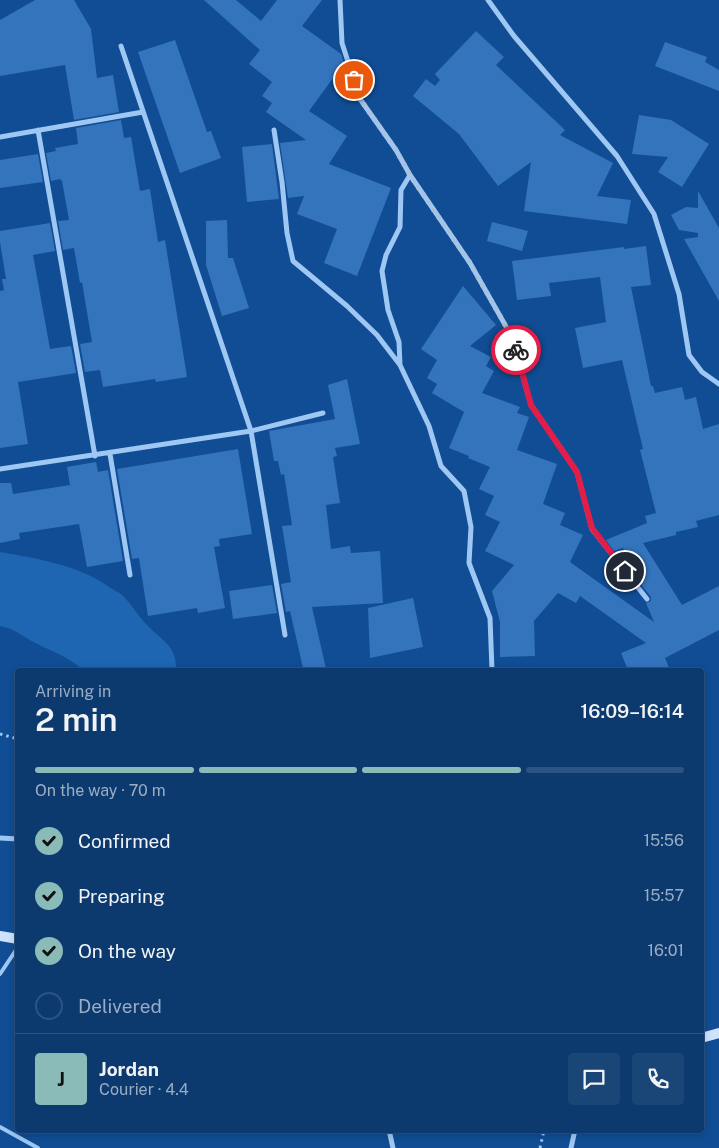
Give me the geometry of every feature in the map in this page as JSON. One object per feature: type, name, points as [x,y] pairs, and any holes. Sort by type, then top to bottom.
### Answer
[{"type":"main road","points":[[0,936],[15,938]]},
{"type":"main road","points":[[704,1037],[719,1033]]},
{"type":"street","points":[[340,0],[342,43],[360,99],[470,263],[512,337],[531,405],[577,472],[592,528],[647,599]]},
{"type":"street","points":[[488,0],[514,36],[617,156],[654,214],[679,294],[689,355],[702,372],[719,384]]},
{"type":"street","points":[[121,46],[251,431],[285,635]]},
{"type":"street","points":[[0,137],[143,112]]},
{"type":"street","points":[[38,130],[95,456]]},
{"type":"street","points":[[274,130],[287,233],[293,260],[347,306],[377,335],[400,365],[430,426],[440,466],[464,491],[471,527],[469,563],[490,618],[492,668]]},
{"type":"street","points":[[400,365],[399,342],[388,310],[382,271],[386,255],[400,227],[401,190],[410,175]]},
{"type":"street","points":[[0,469],[110,454],[251,431],[323,414]]},
{"type":"street","points":[[110,454],[130,575]]},
{"type":"street","points":[[0,838],[15,839]]},
{"type":"street","points":[[390,1133],[393,1148]]},
{"type":"street","points":[[571,1148],[574,1133]]},
{"type":"lane","points":[[0,974],[15,951]]},
{"type":"lane","points":[[0,1127],[38,1148]]},
{"type":"path","points":[[0,734],[15,738]]},
{"type":"path","points":[[540,1148],[543,1133]]},
{"type":"shaded area","points":[[0,552],[44,560],[86,574],[120,593],[145,623],[172,650],[176,668],[81,668],[64,656],[35,643],[11,629],[0,626]]},
{"type":"building","points":[[35,0],[74,0],[91,29],[97,78],[113,75],[119,112],[74,120],[65,65],[0,76],[0,20]]},
{"type":"building","points":[[204,0],[236,0],[261,21],[277,0],[322,0],[302,26],[341,54],[344,63],[309,111],[347,136],[329,164],[391,188],[357,276],[324,263],[337,229],[297,214],[304,196],[288,198],[280,143],[306,140],[266,112],[272,103],[262,96],[272,82],[249,64],[260,50]]},
{"type":"building","points":[[476,31],[504,57],[496,65],[565,130],[560,135],[613,163],[597,196],[631,200],[627,224],[524,211],[531,162],[498,186],[459,134],[413,96],[426,79],[435,86],[440,80],[435,74]]},
{"type":"building","points":[[175,40],[207,132],[211,131],[221,158],[180,173],[138,52]]},
{"type":"building","points":[[665,42],[707,57],[705,62],[719,70],[719,91],[655,66]]},
{"type":"building","points":[[639,115],[671,120],[709,144],[682,187],[658,172],[668,157],[632,154]]},
{"type":"building","points":[[121,120],[124,138],[131,137],[140,191],[150,189],[158,242],[165,240],[187,377],[156,382],[155,379],[103,387],[100,370],[85,372],[80,344],[92,342],[82,282],[80,283],[74,248],[63,250],[58,221],[69,220],[62,181],[60,179],[51,181],[46,153],[56,151],[55,148],[78,144],[76,128]]},
{"type":"building","points":[[272,144],[279,199],[247,202],[242,147]]},
{"type":"building","points":[[38,154],[43,182],[0,188],[0,160]]},
{"type":"building","points":[[698,191],[719,228],[719,301],[684,239],[698,237],[698,233],[679,230],[671,215],[686,207],[698,208]]},
{"type":"building","points":[[227,220],[228,258],[233,258],[249,308],[222,316],[206,265],[206,221]]},
{"type":"building","points":[[492,222],[528,231],[522,251],[487,241]]},
{"type":"building","points":[[50,223],[55,251],[33,255],[50,349],[71,346],[76,373],[18,382],[28,444],[0,448],[0,291],[4,290],[2,279],[6,279],[0,231]]},
{"type":"building","points":[[646,246],[651,285],[631,287],[651,386],[653,386],[655,393],[682,387],[685,400],[696,397],[703,429],[719,424],[719,515],[696,521],[698,527],[676,532],[676,535],[643,543],[682,605],[719,586],[719,630],[665,658],[669,668],[627,668],[621,653],[646,643],[580,596],[576,603],[558,593],[534,621],[535,656],[500,657],[500,622],[492,591],[514,565],[485,551],[500,522],[485,515],[494,496],[479,489],[490,467],[449,448],[464,412],[432,393],[437,384],[427,378],[437,360],[421,349],[463,286],[496,325],[470,346],[491,357],[486,366],[494,371],[482,393],[520,407],[517,413],[529,417],[517,450],[557,464],[543,504],[565,513],[560,525],[583,535],[570,562],[654,622],[646,603],[651,601],[651,597],[635,577],[623,548],[614,551],[606,540],[647,523],[645,516],[656,513],[640,450],[643,449],[622,360],[583,368],[575,328],[606,322],[600,277],[549,283],[551,296],[517,300],[512,261],[624,247],[624,249]]},
{"type":"building","points":[[347,379],[360,444],[335,448],[337,456],[333,457],[340,503],[326,505],[331,549],[350,546],[351,553],[380,551],[383,603],[312,607],[326,668],[303,668],[290,611],[286,612],[281,584],[291,582],[282,526],[292,525],[284,474],[281,475],[278,461],[274,461],[269,431],[335,419],[328,385]]},
{"type":"building","points":[[238,449],[252,534],[219,539],[220,546],[214,547],[225,608],[198,613],[197,608],[148,616],[139,558],[132,559],[117,469]]},
{"type":"building","points":[[96,462],[98,472],[108,470],[123,561],[87,567],[79,524],[19,533],[20,539],[0,543],[0,483],[11,483],[13,494],[70,485],[67,467]]},
{"type":"building","points":[[272,585],[277,613],[233,619],[229,591]]},
{"type":"building","points":[[413,598],[423,647],[370,658],[368,608]]},
{"type":"way so far","points":[[354,80],[360,99],[470,263],[512,337],[516,350]]},
{"type":"route","points":[[516,350],[531,405],[577,472],[592,528],[625,571]]}]
